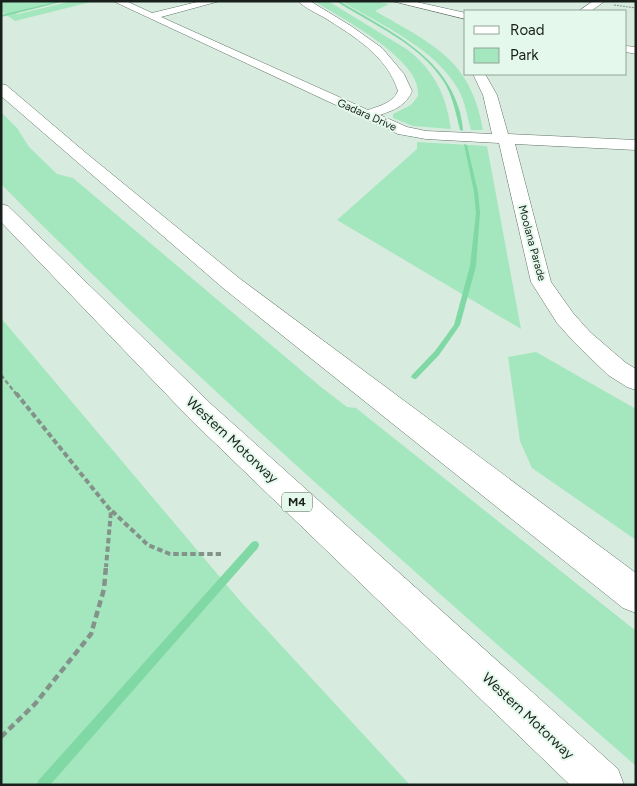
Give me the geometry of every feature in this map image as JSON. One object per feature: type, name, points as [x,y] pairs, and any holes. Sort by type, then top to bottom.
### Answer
[{"type":"highway","points":[[1,88],[80,158],[231,282],[636,595]]},
{"type":"highway","name":"Western Motorway","points":[[1,210],[201,412],[602,785]]},
{"type":"street","points":[[150,16],[215,1]]},
{"type":"street","points":[[303,1],[372,47],[388,61],[400,77],[405,92],[402,99],[366,115]]},
{"type":"street","points":[[397,1],[464,16]]},
{"type":"street","points":[[584,1],[598,2]]},
{"type":"street","name":"Gadara Drive","points":[[117,2],[366,115],[415,134],[636,145]]},
{"type":"street","points":[[586,10],[598,2]]},
{"type":"street","name":"Moolana Parade","points":[[480,75],[490,95],[500,135],[507,142],[542,282],[565,318],[582,337],[599,354],[636,382]]},
{"type":"path","points":[[1,375],[111,511],[148,545],[170,554],[220,554]]},
{"type":"path","points":[[1,737],[35,704],[91,634],[104,589],[111,511]]},
{"type":"green space","points":[[1,1],[62,1],[15,13],[18,14],[72,1],[95,1],[15,21],[1,11]]},
{"type":"green space","points":[[314,1],[328,1],[408,50],[417,58],[438,85],[446,105],[451,129],[413,126],[393,118],[393,114],[411,105],[418,96],[416,82],[408,68],[378,41]]},
{"type":"green space","points":[[341,1],[376,1],[389,4],[375,11],[431,44],[459,70],[469,86],[477,106],[483,130],[471,130],[458,89],[436,61],[406,39]]},
{"type":"green space","points":[[1,112],[17,128],[29,147],[57,174],[73,178],[321,387],[347,407],[356,408],[636,631],[636,766],[313,481],[77,260],[1,184]]},
{"type":"green space","points":[[417,142],[487,146],[521,329],[337,220],[417,149]]},
{"type":"green space","points":[[1,318],[241,602],[410,785],[1,785]]},
{"type":"green space","points":[[536,352],[636,409],[636,540],[532,468],[520,441],[508,357]]},
{"type":"waterway","points":[[1,16],[64,1]]},
{"type":"waterway","points":[[337,1],[388,31],[420,54],[434,67],[446,82],[457,108],[462,130]]},
{"type":"waterway","points":[[414,377],[437,353],[457,325],[473,266],[478,213],[476,192],[465,145]]},
{"type":"waterway","points":[[42,785],[255,545]]}]
